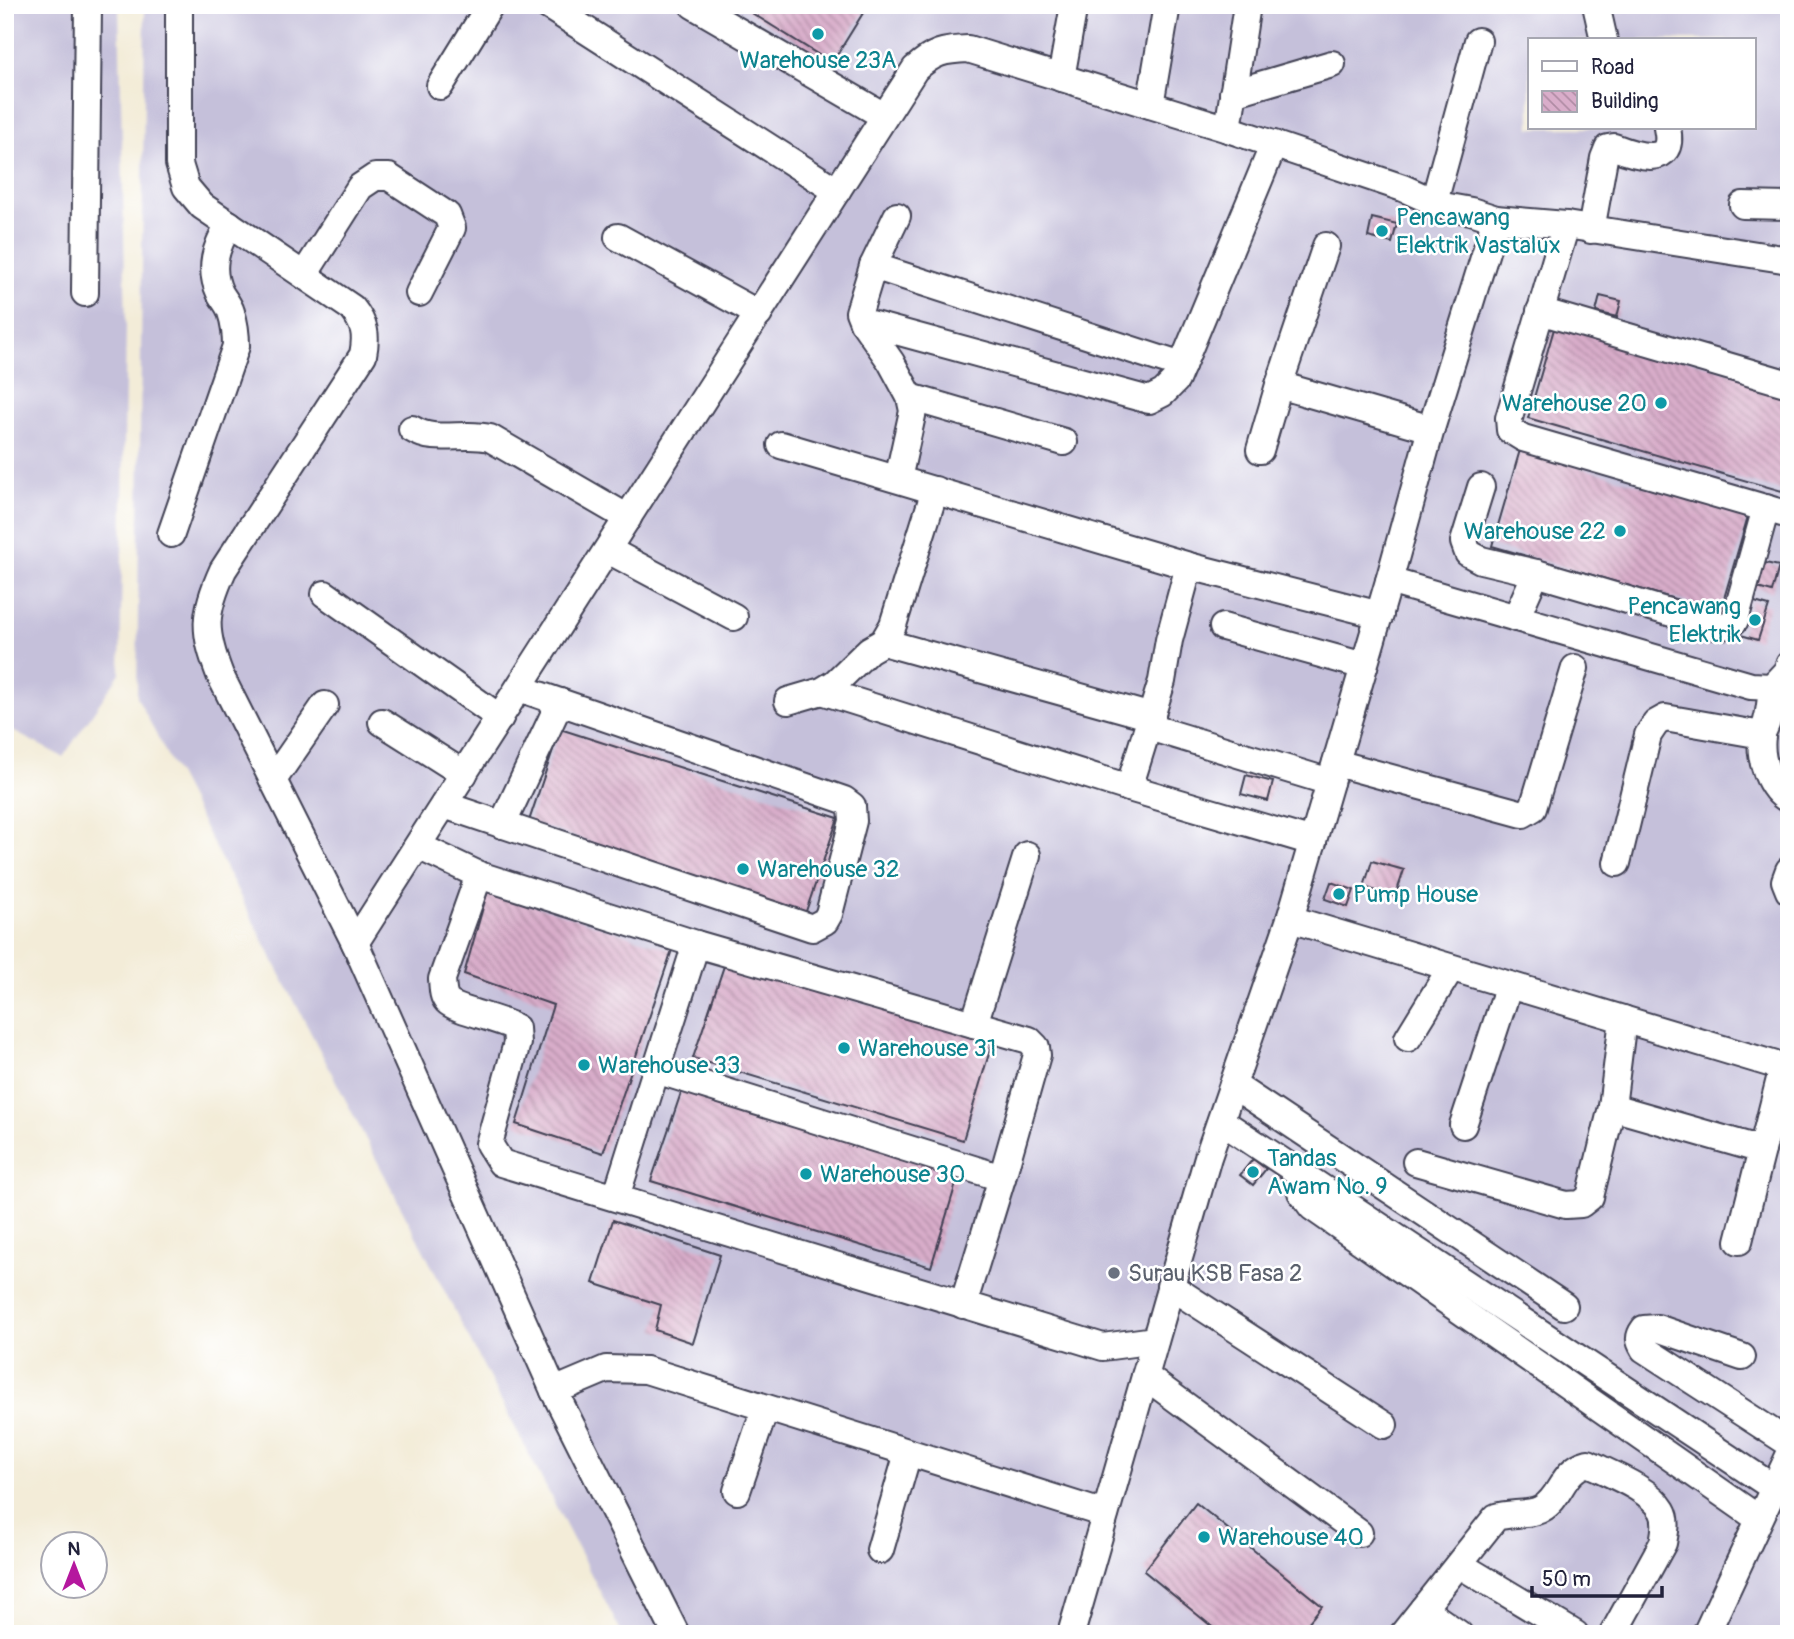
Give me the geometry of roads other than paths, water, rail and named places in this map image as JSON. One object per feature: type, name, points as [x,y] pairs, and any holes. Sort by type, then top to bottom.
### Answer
[{"type":"street","points":[[85,293],[88,5]]},
{"type":"street","points":[[179,5],[179,164],[186,187],[202,206],[352,307],[363,321],[366,338],[363,355],[223,570],[211,596],[206,622],[209,647],[220,675],[355,943],[554,1391],[676,1634]]},
{"type":"street","points":[[439,86],[490,5]]},
{"type":"street","points":[[547,5],[837,191]]},
{"type":"street","points":[[693,5],[884,116]]},
{"type":"street","points":[[1061,78],[1074,5]]},
{"type":"street","points":[[1150,105],[1167,5]]},
{"type":"street","points":[[1228,129],[1247,5]]},
{"type":"street","points":[[1595,5],[1603,38]]},
{"type":"street","points":[[1434,202],[1478,41]]},
{"type":"street","points":[[355,943],[884,116],[915,69],[928,57],[945,50],[968,49],[1228,129],[1403,188],[1434,202],[1496,219],[1578,227],[1789,260]]},
{"type":"street","points":[[1233,93],[1332,64]]},
{"type":"street","points":[[1481,488],[1464,542],[1468,553],[1481,560],[1536,573],[1716,626],[1728,625],[1735,620],[1777,511],[1523,438],[1510,430],[1509,418],[1540,311],[1578,227],[1608,148],[1614,147],[1648,157],[1659,156],[1667,149],[1667,130]]},
{"type":"street","points":[[863,322],[1149,400],[1163,393],[1176,380],[1274,145]]},
{"type":"street","points":[[304,275],[360,187],[375,177],[389,177],[447,215],[452,228],[419,293]]},
{"type":"street","points":[[1743,205],[1789,206]]},
{"type":"street","points":[[897,216],[873,266],[859,312],[910,397],[913,411],[898,480]]},
{"type":"street","points":[[1071,1634],[1208,1157],[1290,919],[1380,615],[1431,429],[1496,219]]},
{"type":"street","points":[[171,534],[236,346],[231,309],[220,292],[213,271],[216,246],[229,224]]},
{"type":"street","points":[[618,237],[759,314]]},
{"type":"street","points":[[1260,450],[1326,246]]},
{"type":"street","points":[[873,266],[1182,366]]},
{"type":"street","points":[[1540,311],[1789,384]]},
{"type":"street","points":[[1279,385],[1431,429]]},
{"type":"street","points":[[910,397],[1065,442]]},
{"type":"street","points":[[412,429],[420,434],[443,438],[480,435],[490,438],[628,518]]},
{"type":"street","points":[[781,445],[1189,566],[1380,615]]},
{"type":"street","points":[[789,701],[835,684],[869,650],[883,642],[893,625],[935,490]]},
{"type":"street","points":[[608,550],[734,617]]},
{"type":"street","points":[[1129,788],[1162,681],[1169,640],[1189,566]]},
{"type":"street","points":[[1516,618],[1536,573]]},
{"type":"street","points":[[1389,581],[1751,686],[1772,687]]},
{"type":"street","points":[[326,594],[500,718]]},
{"type":"street","points":[[1223,627],[1364,666]]},
{"type":"street","points":[[883,642],[1150,722],[1333,772],[1523,814],[1533,808],[1576,668]]},
{"type":"street","points":[[1789,665],[1772,687],[1767,722],[1762,735],[1768,779],[1782,796],[1789,800]]},
{"type":"street","points":[[444,805],[812,928],[825,921],[853,821],[852,806],[844,800],[519,688]]},
{"type":"street","points":[[822,691],[1129,788],[1313,842]]},
{"type":"street","points":[[502,825],[559,702]]},
{"type":"street","points":[[273,780],[325,705]]},
{"type":"street","points":[[1617,863],[1647,735],[1656,723],[1665,718],[1762,735]]},
{"type":"street","points":[[382,722],[464,774]]},
{"type":"street","points":[[418,846],[479,875],[696,944],[1029,1040],[1036,1047],[1038,1055],[963,1305]]},
{"type":"street","points":[[974,1024],[1027,855]]},
{"type":"street","points":[[1789,870],[1785,881],[1789,891]]},
{"type":"street","points":[[479,875],[442,979],[443,995],[449,1004],[504,1021],[516,1028],[517,1043],[489,1143],[501,1163],[1103,1347],[1155,1340]]},
{"type":"street","points":[[1290,919],[1786,1068],[1739,1241]]},
{"type":"street","points":[[616,1197],[696,944]]},
{"type":"street","points":[[1408,1038],[1451,968]]},
{"type":"street","points":[[1463,1125],[1508,985]]},
{"type":"street","points":[[1416,1161],[1566,1205],[1581,1205],[1590,1197],[1612,1107],[1623,1019]]},
{"type":"street","points":[[656,1070],[1002,1178]]},
{"type":"street","points":[[1233,1085],[1564,1306]]},
{"type":"street","points":[[1612,1107],[1762,1150]]},
{"type":"street","points":[[1221,1121],[1774,1488]]},
{"type":"street","points":[[1298,1173],[1301,1192],[1312,1207],[1759,1519]]},
{"type":"street","points":[[1170,1286],[1384,1425]]},
{"type":"street","points":[[1742,1357],[1657,1328],[1644,1329],[1640,1335],[1644,1349],[1789,1443]]},
{"type":"street","points":[[554,1391],[606,1369],[646,1370],[1105,1514]]},
{"type":"street","points":[[1145,1376],[1359,1533]]},
{"type":"street","points":[[737,1491],[765,1409]]},
{"type":"street","points":[[880,1550],[908,1453]]},
{"type":"street","points":[[1706,1634],[1789,1456]]},
{"type":"street","points":[[1403,1634],[1496,1517],[1541,1510],[1572,1470],[1588,1463],[1647,1494],[1662,1511],[1666,1526],[1663,1543],[1614,1634]]},
{"type":"street","points":[[1460,1565],[1575,1634]]},
{"type":"street","points":[[1423,1609],[1459,1634]]},
{"type":"place","name":"Warehouse 23A","points":[[818,34]]},
{"type":"place","name":"Pencawang Elektrik Vastalux","points":[[1382,231]]},
{"type":"place","name":"Warehouse 20","points":[[1661,403]]},
{"type":"place","name":"Warehouse 22","points":[[1620,531]]},
{"type":"place","name":"Pencawang Elektrik","points":[[1755,620]]},
{"type":"place","name":"Warehouse 32","points":[[743,869]]},
{"type":"place","name":"Pump House","points":[[1339,894]]},
{"type":"place","name":"Warehouse 31","points":[[844,1048]]},
{"type":"place","name":"Warehouse 33","points":[[584,1065]]},
{"type":"place","name":"Tandas Awam No. 9","points":[[1253,1172]]},
{"type":"place","name":"Warehouse 30","points":[[806,1174]]},
{"type":"place","name":"Surau KSB Fasa 2","points":[[1114,1273]]},
{"type":"place","name":"Warehouse 40","points":[[1204,1537]]}]
